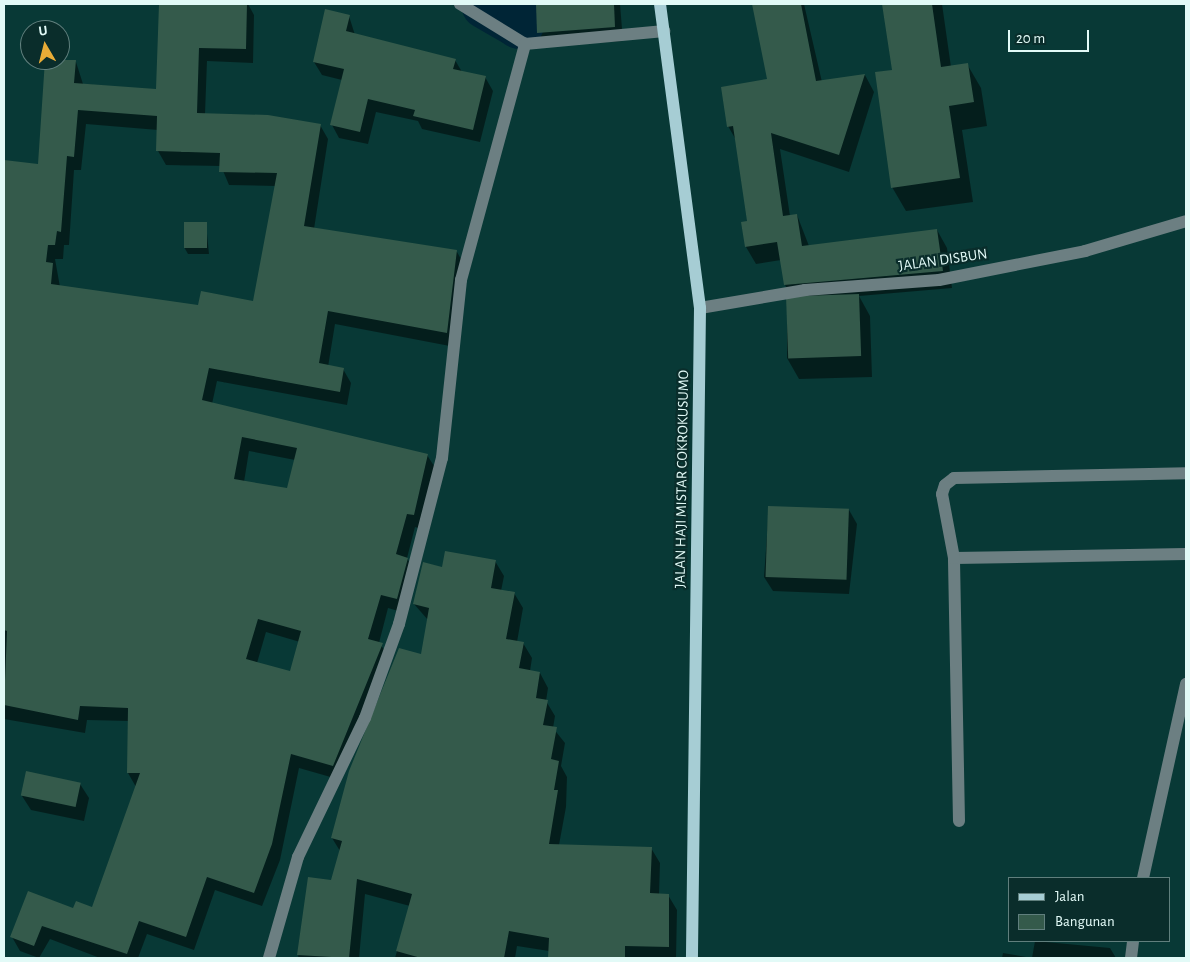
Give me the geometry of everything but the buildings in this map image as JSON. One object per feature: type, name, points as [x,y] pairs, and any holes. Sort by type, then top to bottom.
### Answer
[{"type":"main road","name":"JALAN HAJI MISTAR COKROKUSUMO","points":[[660,4],[700,308],[692,958]]},
{"type":"street","points":[[460,4],[525,44],[664,31]]},
{"type":"street","points":[[269,958],[298,857],[364,718],[399,624],[442,458],[461,280],[525,44]]},
{"type":"street","name":"JALAN DISBUN","points":[[700,308],[805,290],[939,280],[1085,251],[1186,221]]},
{"type":"street","points":[[959,821],[954,558],[942,494],[954,478],[1186,473]]},
{"type":"street","points":[[954,558],[1186,554]]},
{"type":"street","points":[[1143,877],[1186,684]]},
{"type":"street","points":[[1131,958],[1133,942]]},
{"type":"green space","points":[[487,4],[522,4],[519,24]]},
{"type":"waterway","points":[[485,4],[519,24],[527,4]]}]
